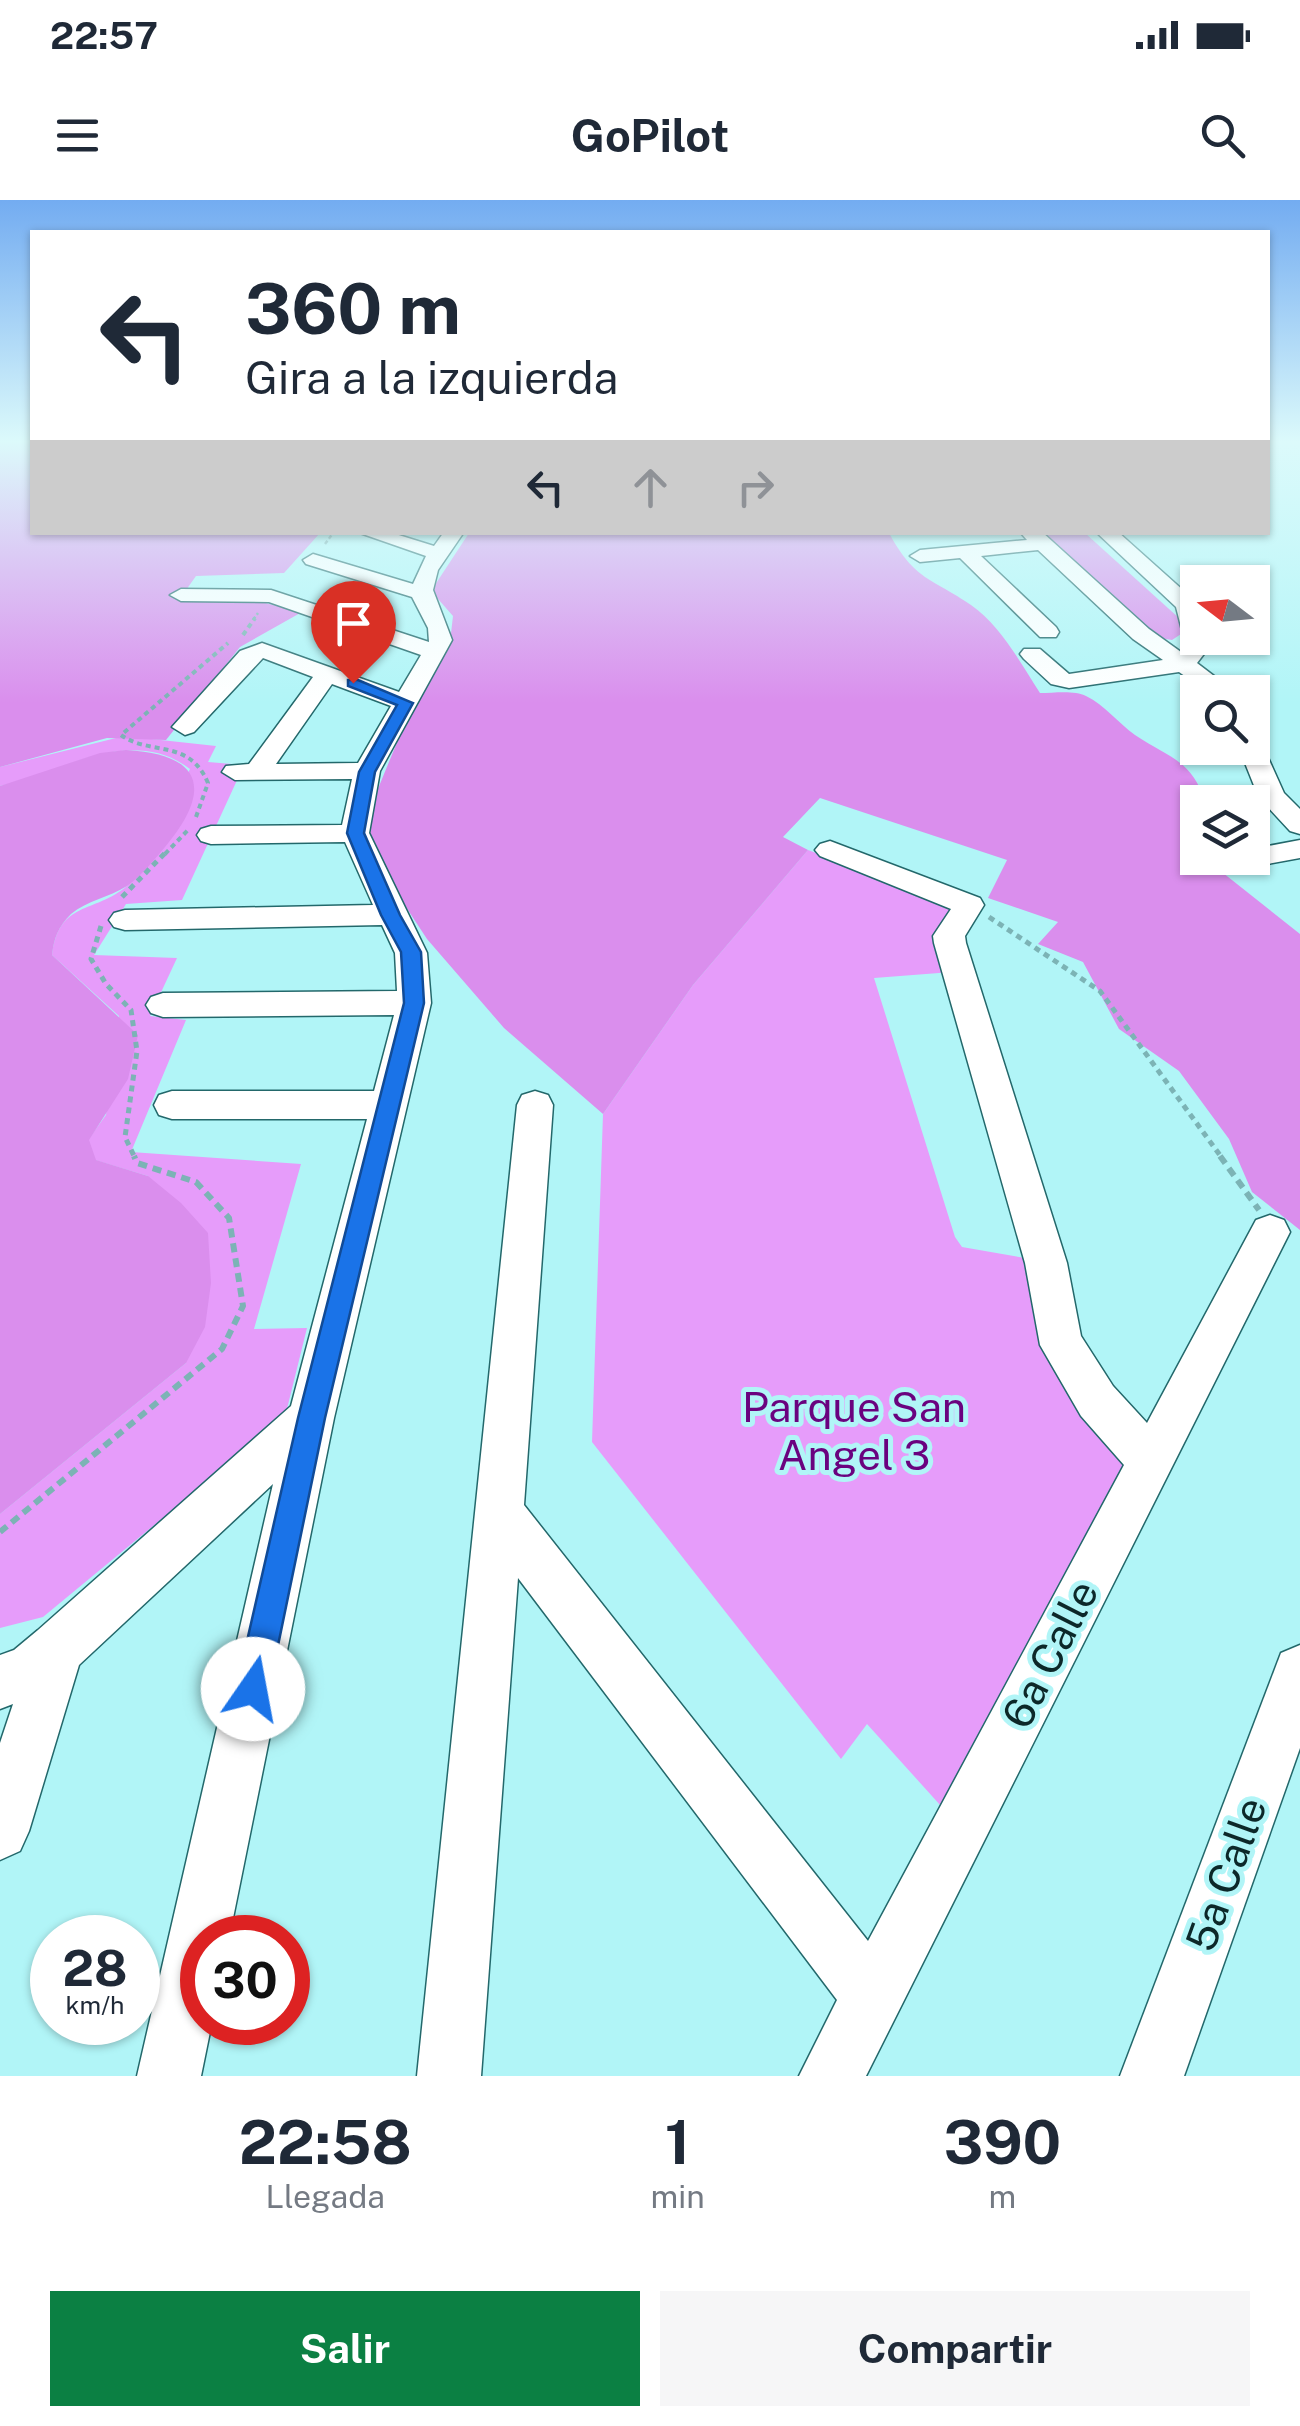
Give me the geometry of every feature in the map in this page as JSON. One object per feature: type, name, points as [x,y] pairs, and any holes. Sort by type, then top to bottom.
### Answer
[{"type":"street","points":[[169,2076],[312,1418],[414,1003],[411,952],[390,915],[355,833],[367,772],[436,652],[441,629],[421,593],[425,575],[447,543],[389,535]]},
{"type":"street","points":[[1032,654],[1060,679],[1069,681],[1184,664],[1198,646],[1186,605],[1109,535]]},
{"type":"street","points":[[920,556],[1036,538],[1141,634],[1199,675]]},
{"type":"street","points":[[964,551],[1048,632]]},
{"type":"street","points":[[313,560],[421,593]]},
{"type":"street","points":[[181,596],[271,596],[436,652]]},
{"type":"street","points":[[186,727],[248,656],[262,650],[405,703]]},
{"type":"street","points":[[328,674],[246,772],[367,772]]},
{"type":"street","points":[[1259,765],[1272,796],[1300,824]]},
{"type":"street","points":[[210,835],[355,833]]},
{"type":"street","points":[[1270,855],[1300,849]]},
{"type":"street","points":[[830,850],[969,905],[949,936],[950,943],[1046,1262],[1058,1334],[1073,1368],[1149,1459]]},
{"type":"street","points":[[114,914],[390,915]]},
{"type":"street","points":[[163,1005],[414,1003]]},
{"type":"street","points":[[172,1105],[391,1105]]},
{"type":"street","points":[[449,2076],[536,1105]]},
{"type":"street","name":"6a Calle","points":[[831,2076],[1270,1232]]},
{"type":"street","points":[[0,1682],[31,1670],[58,1649],[312,1418]]},
{"type":"street","points":[[500,1513],[874,1998]]},
{"type":"street","points":[[0,1831],[58,1649]]},
{"type":"street","name":"5a Calle","points":[[1152,2076],[1300,1672]]},
{"type":"path","points":[[0,1532],[222,1349],[243,1306],[230,1218],[196,1182],[137,1163],[125,1137],[137,1051],[130,1010],[106,984],[91,958],[114,914],[185,834],[200,809],[208,784],[203,770],[191,759],[121,735],[182,686],[213,654],[246,633],[258,614],[252,606],[271,596]]},
{"type":"path","points":[[969,905],[1100,990],[1257,1206],[1270,1232]]},
{"type":"green space","points":[[124,736],[216,746],[208,762],[244,765],[182,900],[126,904],[94,955],[177,958],[150,1016],[186,1020],[131,1152],[301,1164],[254,1329],[307,1328],[285,1417],[43,1617],[0,1628],[0,1514],[186,1363],[148,1176],[95,1160],[88,1140],[106,1115],[119,1016],[52,955],[56,937],[70,916],[115,895],[133,878],[190,769],[167,756],[120,751],[0,786],[0,767]]},
{"type":"green space","name":"Parque San Angel 3","points":[[808,850],[958,907],[952,972],[874,978],[955,1237],[962,1247],[1031,1259],[1129,1467],[941,1806],[867,1724],[841,1759],[592,1442],[603,1114],[693,985]]},
{"type":"shaded area","points":[[0,528],[30,528],[30,535],[318,535],[284,573],[196,576],[179,600],[261,602],[302,612],[240,647],[166,740],[107,738],[0,767]]},
{"type":"shaded area","points":[[468,535],[890,535],[916,570],[971,605],[992,624],[1040,693],[1086,696],[1193,776],[1198,785],[1180,785],[1180,875],[1226,875],[1300,934],[1300,1230],[1252,1192],[1229,1139],[1179,1071],[1119,1029],[1083,962],[1038,944],[1058,922],[988,898],[1007,860],[820,798],[783,837],[808,850],[693,985],[603,1114],[504,1028],[427,939],[381,869],[367,834],[375,796],[398,740],[450,642],[453,616],[431,591]]},
{"type":"shaded area","points":[[1026,535],[1087,535],[1180,619],[1180,635],[1172,640],[1143,635]]},
{"type":"shaded area","points":[[100,753],[152,753],[185,767],[194,792],[190,808],[165,847],[137,878],[71,914],[57,933],[52,955],[138,1035],[128,1079],[89,1140],[96,1160],[148,1176],[181,1203],[208,1233],[211,1283],[205,1327],[186,1363],[0,1514],[0,786]]},
{"type":"route","points":[[253,1689],[312,1418],[414,1003],[411,952],[390,915],[355,833],[367,772],[405,703],[353,683]]}]
